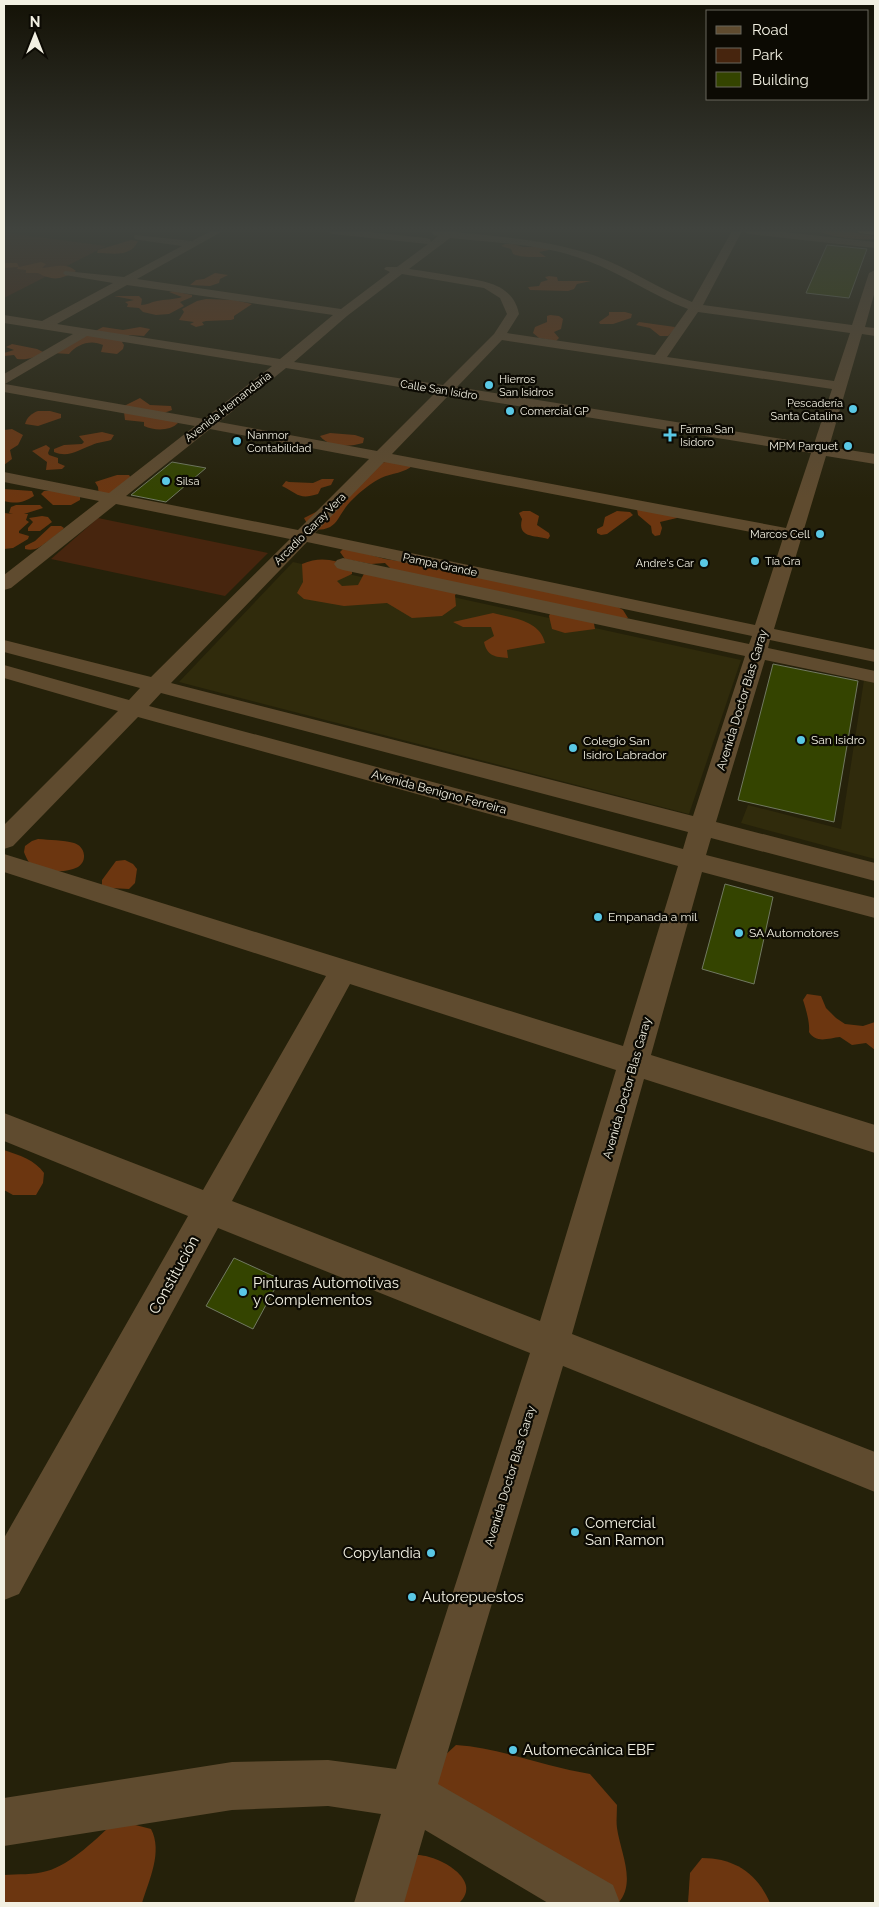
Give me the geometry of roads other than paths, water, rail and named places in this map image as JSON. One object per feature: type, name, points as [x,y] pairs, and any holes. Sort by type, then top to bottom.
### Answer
[{"type":"street","name":"Calle San Isidro","points":[[10,320],[875,459]]},
{"type":"street","points":[[43,326],[54,320]]},
{"type":"street","name":"Avenida Hernandaria","points":[[4,567],[96,503],[275,364],[328,320]]},
{"type":"street","name":"Arcadio Garay Vera","points":[[4,840],[499,336],[509,320]]},
{"type":"street","points":[[658,360],[686,320]]},
{"type":"street","points":[[784,320],[866,331]]},
{"type":"street","name":"Avenida Doctor Blas Garay","points":[[380,1903],[411,1795],[551,1345],[698,844],[793,535],[840,386],[866,331]]},
{"type":"street","points":[[4,380],[85,332]]},
{"type":"street","points":[[499,336],[840,386]]},
{"type":"street","points":[[4,388],[793,535]]},
{"type":"street","name":"Pampa Grande","points":[[4,477],[201,534]]},
{"type":"street","name":"Avenida Hernandaria","points":[[4,584],[96,503]]},
{"type":"street","name":"Pampa Grande","points":[[96,503],[303,536],[875,656]]},
{"type":"street","points":[[268,548],[306,556]]},
{"type":"street","name":"Pampa Grande","points":[[326,561],[875,677]]},
{"type":"street","points":[[637,627],[646,608]]},
{"type":"street","name":"Avenida Benigno Ferreira","points":[[4,646],[156,686],[698,844],[875,908]]},
{"type":"street","name":"Avenida Benigno Ferreira","points":[[4,671],[133,708],[698,844],[875,872]]},
{"type":"street","points":[[4,863],[875,1139]]},
{"type":"street","name":"Constitución","points":[[4,1579],[343,970]]},
{"type":"street","points":[[4,1127],[875,1472]]},
{"type":"street","points":[[4,1822],[232,1786],[328,1783],[411,1795],[595,1903]]},
{"type":"place","name":"Hierros San Isidros","points":[[489,385]]},
{"type":"place","name":"Pescadería Santa Catalina","points":[[853,409]]},
{"type":"place","name":"Comercial GP","points":[[510,411]]},
{"type":"place","name":"Farma San Isidoro","points":[[670,435]]},
{"type":"place","name":"Nanmor Contabilidad","points":[[237,441]]},
{"type":"place","name":"MPM Parquet","points":[[848,446]]},
{"type":"place","name":"Silsa","points":[[166,481]]},
{"type":"place","name":"Marcos Cell","points":[[820,534]]},
{"type":"place","name":"Tía Gra","points":[[755,561]]},
{"type":"place","name":"Andre's Car","points":[[704,563]]},
{"type":"place","name":"San Isidro","points":[[801,740]]},
{"type":"place","name":"Colegio San Isidro Labrador","points":[[573,748]]},
{"type":"place","name":"Empanada a mil","points":[[598,917]]},
{"type":"place","name":"SA Automotores","points":[[739,933]]},
{"type":"place","name":"Pinturas Automotivas y Complementos","points":[[243,1292]]},
{"type":"place","name":"Comercial San Ramon","points":[[575,1532]]},
{"type":"place","name":"Copylandia","points":[[431,1553]]},
{"type":"place","name":"Autorepuestos","points":[[412,1597]]},
{"type":"place","name":"Automecánica EBF","points":[[513,1750]]}]
